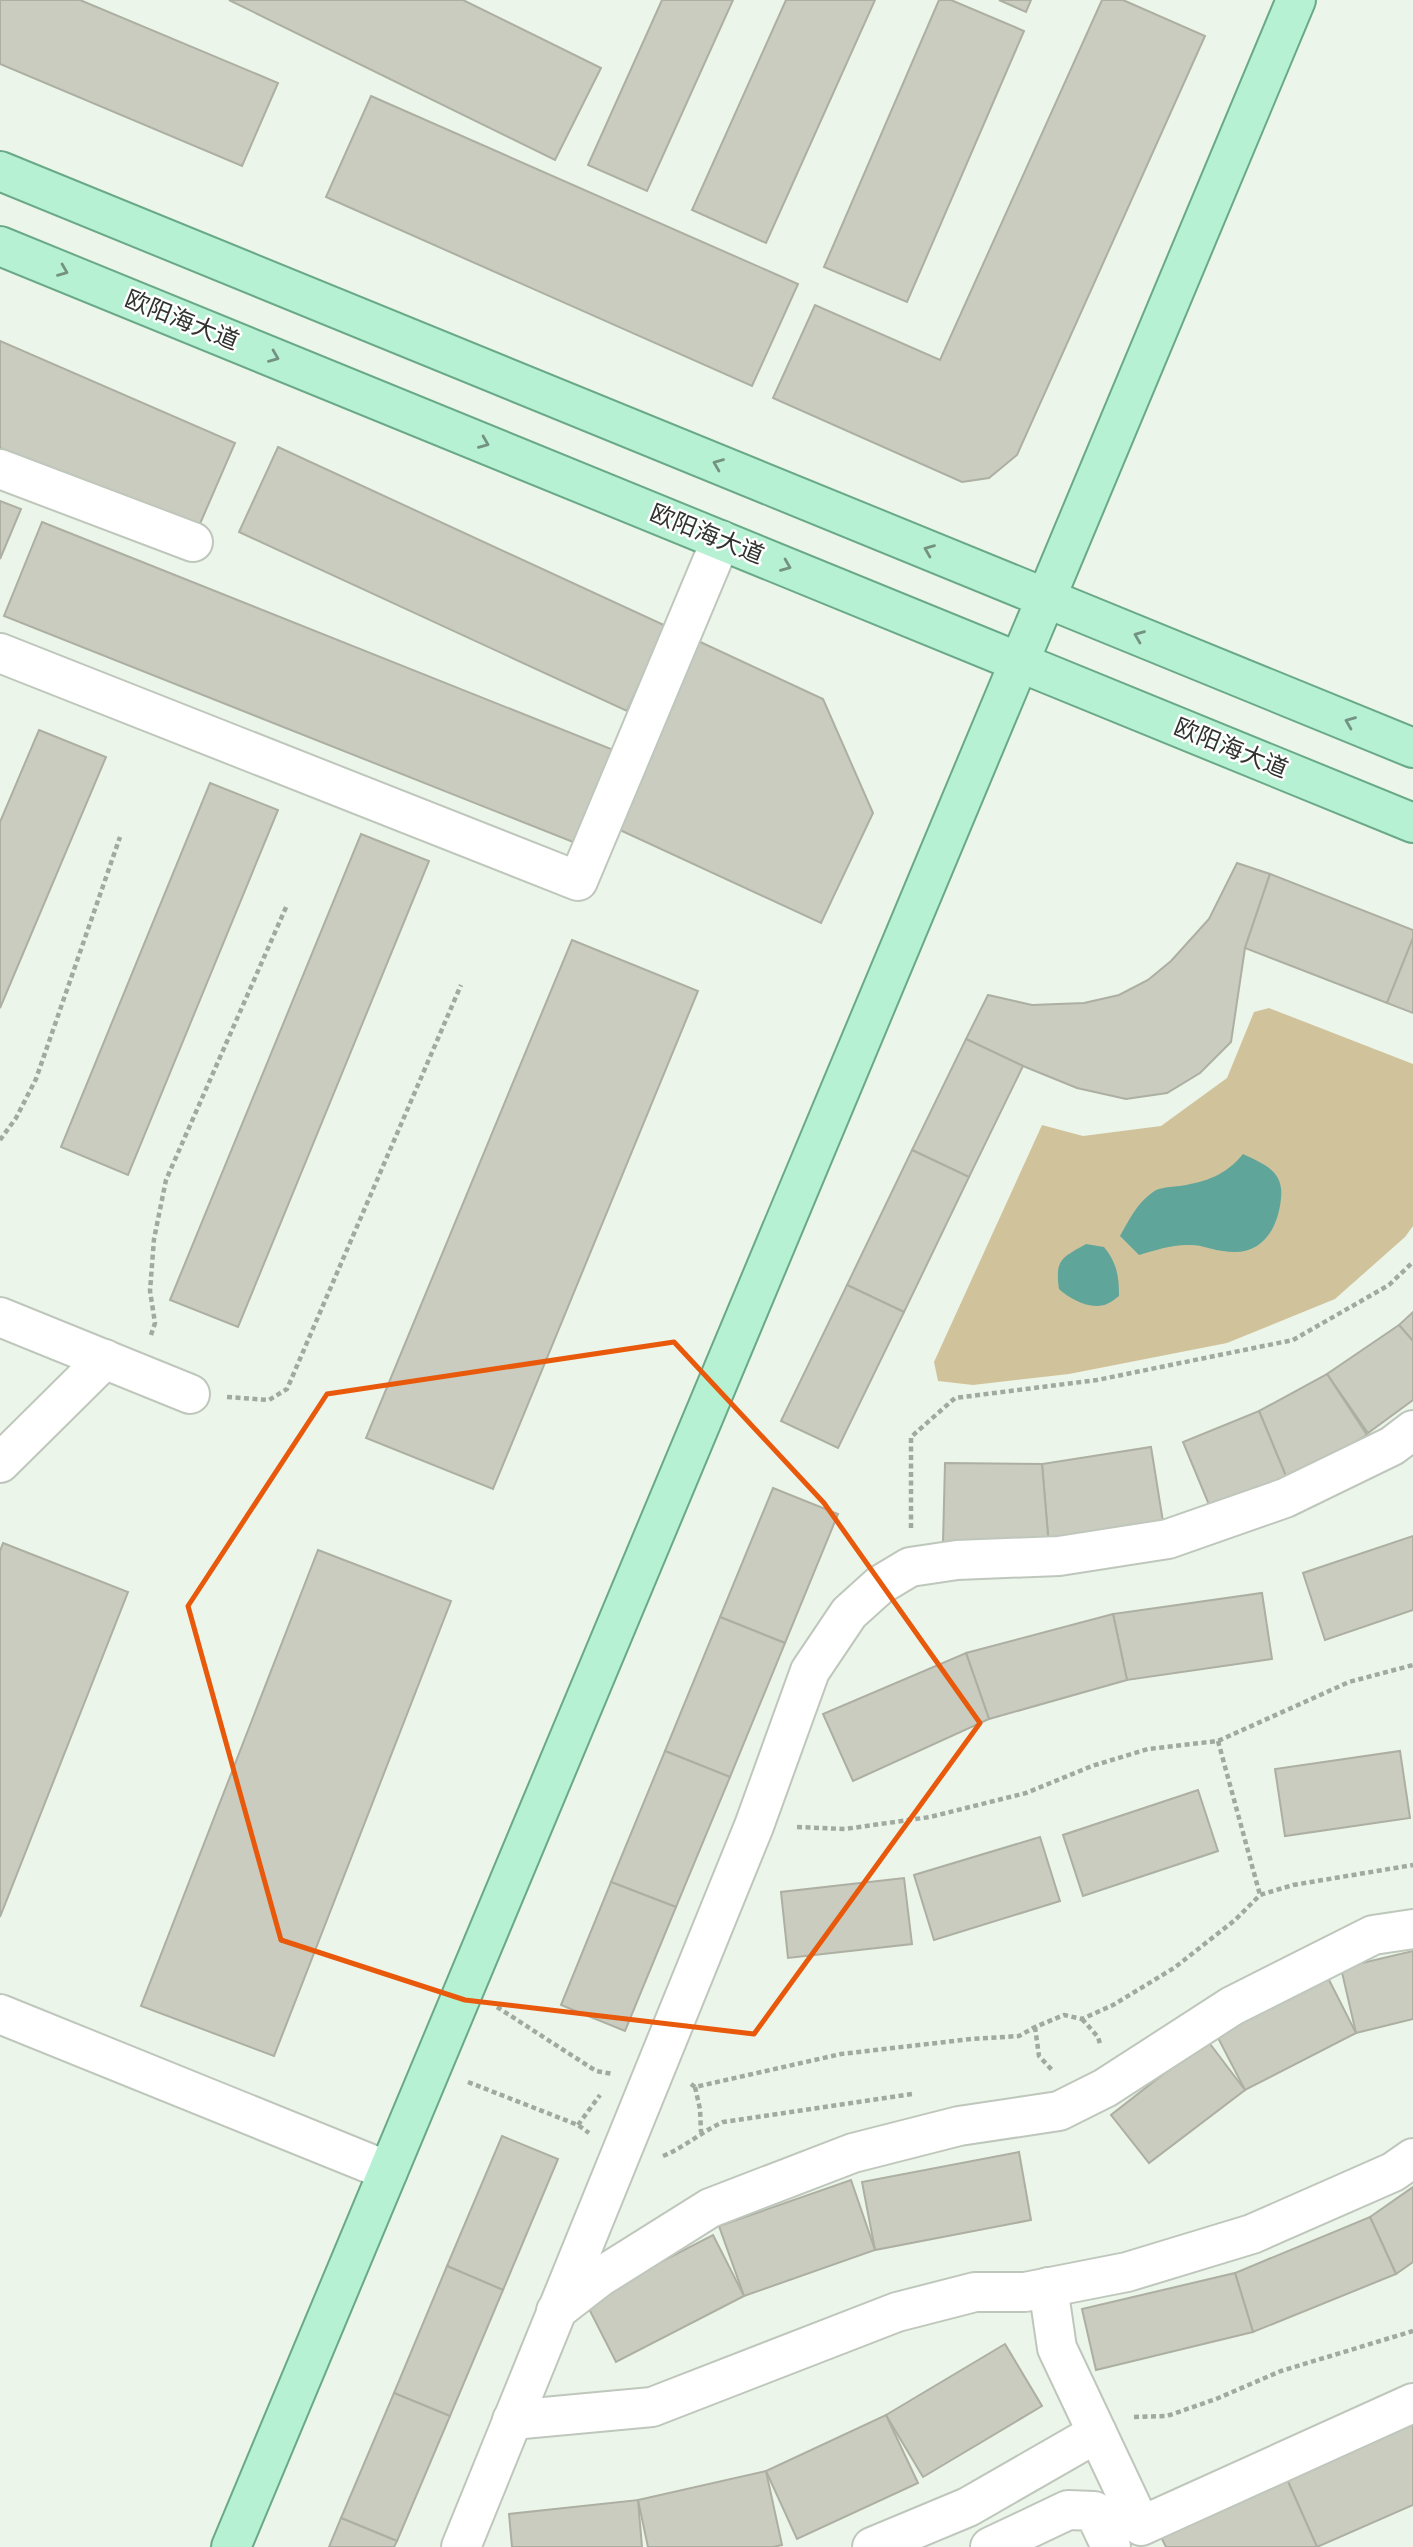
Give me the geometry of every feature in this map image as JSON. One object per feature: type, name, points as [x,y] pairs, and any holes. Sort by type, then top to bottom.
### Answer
[{"type":"main road","points":[[231,2547],[1296,0]]},
{"type":"main road","points":[[0,172],[1413,748]]},
{"type":"main road","name":"欧阳海大道","points":[[0,246],[1413,822]]},
{"type":"street","points":[[0,469],[193,542]]},
{"type":"street","points":[[0,653],[578,881],[721,540]]},
{"type":"street","points":[[0,1317],[190,1394]]},
{"type":"street","points":[[0,1463],[105,1359]]},
{"type":"street","points":[[461,2547],[754,1826],[810,1671],[849,1613],[880,1585],[911,1567],[957,1560],[1059,1556],[1168,1539],[1285,1498],[1392,1446],[1413,1430]]},
{"type":"street","points":[[556,2311],[600,2277],[710,2208],[853,2153],[959,2126],[1059,2111],[1105,2088],[1232,2006],[1373,1935],[1413,1929]]},
{"type":"street","points":[[0,2014],[388,2171]]},
{"type":"street","points":[[512,2420],[652,2407],[897,2312],[975,2292],[1025,2292],[1127,2272],[1252,2234],[1392,2172],[1413,2158]]},
{"type":"street","points":[[1048,2287],[1057,2348],[1141,2526],[1413,2403]]},
{"type":"street","points":[[872,2547],[968,2507],[1094,2426]]},
{"type":"street","points":[[990,2547],[1068,2510],[1094,2511],[1111,2547]]},
{"type":"path","points":[[0,1140],[16,1118],[36,1079],[120,837]]},
{"type":"path","points":[[139,1373],[155,1323],[150,1291],[153,1252],[166,1180],[286,905]]},
{"type":"path","points":[[190,1394],[269,1400],[287,1389],[461,985]]},
{"type":"path","points":[[911,1567],[911,1437],[955,1398],[1097,1380],[1293,1340],[1389,1285],[1413,1262]]},
{"type":"path","points":[[754,1826],[845,1829],[930,1816],[1026,1793],[1092,1766],[1149,1749],[1218,1741],[1349,1682],[1413,1665]]},
{"type":"path","points":[[1218,1741],[1260,1895]]},
{"type":"path","points":[[1082,2019],[1113,2005],[1174,1968],[1235,1920],[1260,1895],[1293,1885],[1413,1865]]},
{"type":"path","points":[[465,1987],[596,2071],[620,2075]]},
{"type":"path","points":[[685,2081],[695,2087],[841,2054],[1019,2036],[1035,2026],[1064,2015],[1082,2019],[1098,2037],[1101,2048]]},
{"type":"path","points":[[1035,2026],[1039,2056],[1057,2076],[1046,2076]]},
{"type":"path","points":[[432,2068],[578,2125],[589,2133]]},
{"type":"path","points":[[695,2087],[701,2132]]},
{"type":"path","points":[[660,2157],[678,2150],[701,2132],[723,2122],[916,2093]]},
{"type":"path","points":[[1094,2426],[1167,2416],[1216,2399],[1281,2371],[1413,2332]]},
{"type":"highlighted area","points":[[674,1342],[824,1503],[980,1723],[754,2034],[465,2000],[281,1940],[188,1606],[327,1394]]},
{"type":"shaded area","points":[[1269,1008],[1413,1064],[1413,1226],[1405,1237],[1335,1299],[1227,1343],[1069,1374],[973,1385],[938,1381],[934,1362],[1042,1125],[1083,1136],[1161,1126],[1227,1078],[1254,1012]]},
{"type":"water","points":[[1243,1154],[1271,1170],[1281,1189],[1276,1221],[1265,1240],[1257,1246],[1236,1252],[1178,1245],[1139,1255],[1120,1236],[1138,1207],[1153,1192],[1215,1176],[1230,1167]]},
{"type":"water","points":[[1086,1244],[1104,1247],[1116,1270],[1119,1296],[1106,1304],[1086,1304],[1074,1300],[1059,1289],[1058,1272],[1062,1261]]},
{"type":"building","points":[[0,0],[80,0],[278,83],[242,166],[0,64]]},
{"type":"building","points":[[229,0],[463,0],[601,68],[555,160]]},
{"type":"building","points":[[662,0],[733,0],[647,191],[588,165]]},
{"type":"building","points":[[786,0],[875,0],[766,243],[692,210]]},
{"type":"building","points":[[939,0],[951,0],[1024,31],[907,302],[824,267]]},
{"type":"building","points":[[999,0],[1031,0],[1026,12]]},
{"type":"building","points":[[1102,0],[1123,0],[1205,36],[1017,455],[989,478],[962,482],[773,398],[815,305],[940,360]]},
{"type":"building","points":[[371,96],[798,284],[752,386],[326,197]]},
{"type":"building","points":[[0,341],[235,443],[196,533],[0,448]]},
{"type":"building","points":[[278,447],[666,626],[627,711],[239,532]]},
{"type":"building","points":[[0,501],[21,509],[0,559]]},
{"type":"building","points":[[42,522],[616,751],[578,844],[4,616]]},
{"type":"building","points":[[696,640],[823,699],[873,813],[821,923],[609,825]]},
{"type":"building","points":[[39,730],[106,757],[0,1008],[0,822]]},
{"type":"building","points":[[210,783],[278,810],[128,1175],[61,1147]]},
{"type":"building","points":[[361,834],[429,861],[238,1327],[170,1300]]},
{"type":"building","points":[[1237,863],[1270,874],[1245,948],[1231,1042],[1200,1073],[1167,1093],[1126,1099],[1077,1088],[966,1039],[988,995],[1032,1005],[1084,1003],[1119,995],[1148,980],[1171,961],[1209,919]]},
{"type":"building","points":[[1270,874],[1413,930],[1413,938],[1387,1003],[1245,948]]},
{"type":"building","points":[[1413,938],[1413,1013],[1387,1003]]},
{"type":"building","points":[[572,940],[698,991],[493,1489],[366,1438]]},
{"type":"building","points":[[966,1039],[1023,1066],[969,1177],[912,1150]]},
{"type":"building","points":[[912,1150],[969,1177],[904,1312],[847,1285]]},
{"type":"building","points":[[847,1285],[904,1312],[838,1448],[781,1421]]},
{"type":"building","points":[[1413,1312],[1413,1341],[1399,1325]]},
{"type":"building","points":[[1399,1325],[1413,1341],[1413,1400],[1368,1433],[1327,1374]]},
{"type":"building","points":[[1327,1374],[1367,1435],[1288,1481],[1259,1411]]},
{"type":"building","points":[[1259,1411],[1288,1481],[1212,1512],[1183,1442]]},
{"type":"building","points":[[1151,1447],[1164,1528],[1049,1547],[1042,1464]]},
{"type":"building","points":[[945,1463],[1042,1464],[1049,1547],[943,1543]]},
{"type":"building","points":[[773,1488],[838,1514],[785,1643],[720,1617]]},
{"type":"building","points":[[1413,1536],[1413,1610],[1325,1640],[1303,1573]]},
{"type":"building","points":[[3,1543],[128,1592],[0,1917],[0,1551]]},
{"type":"building","points":[[318,1550],[451,1601],[274,2056],[141,2006]]},
{"type":"building","points":[[1262,1593],[1272,1659],[1127,1680],[1113,1614]]},
{"type":"building","points":[[1113,1614],[1127,1680],[989,1719],[966,1653]]},
{"type":"building","points":[[720,1617],[785,1643],[730,1777],[665,1751]]},
{"type":"building","points":[[966,1653],[989,1719],[853,1781],[823,1714]]},
{"type":"building","points":[[665,1751],[730,1777],[676,1907],[611,1882]]},
{"type":"building","points":[[1400,1751],[1410,1818],[1285,1836],[1275,1769]]},
{"type":"building","points":[[1198,1790],[1218,1851],[1083,1896],[1063,1835]]},
{"type":"building","points":[[1040,1837],[1060,1901],[934,1940],[914,1875]]},
{"type":"building","points":[[904,1878],[912,1944],[788,1958],[781,1892]]},
{"type":"building","points":[[611,1882],[676,1907],[625,2031],[561,2005]]},
{"type":"building","points":[[1413,1951],[1413,2019],[1356,2033],[1341,1968]]},
{"type":"building","points":[[1326,1974],[1356,2033],[1245,2090],[1215,2032]]},
{"type":"building","points":[[1207,2040],[1245,2090],[1149,2163],[1111,2115]]},
{"type":"building","points":[[502,2136],[558,2159],[503,2290],[447,2266]]},
{"type":"building","points":[[1019,2152],[1031,2220],[875,2250],[862,2182]]},
{"type":"building","points":[[851,2180],[875,2250],[744,2296],[719,2226]]},
{"type":"building","points":[[1413,2187],[1413,2262],[1396,2274],[1370,2217]]},
{"type":"building","points":[[1370,2217],[1396,2274],[1253,2332],[1235,2273]]},
{"type":"building","points":[[713,2235],[744,2296],[616,2362],[585,2301]]},
{"type":"building","points":[[447,2266],[503,2290],[450,2416],[394,2393]]},
{"type":"building","points":[[1235,2273],[1253,2332],[1096,2370],[1082,2309]]},
{"type":"building","points":[[1005,2344],[1042,2406],[923,2477],[886,2415]]},
{"type":"building","points":[[394,2393],[450,2416],[397,2541],[341,2518]]},
{"type":"building","points":[[886,2415],[918,2483],[797,2539],[766,2471]]},
{"type":"building","points":[[1413,2420],[1413,2505],[1317,2547],[1286,2477]]},
{"type":"building","points":[[766,2471],[782,2545],[648,2547],[638,2500]]},
{"type":"building","points":[[1286,2477],[1317,2547],[1166,2547],[1159,2533]]},
{"type":"building","points":[[638,2500],[642,2547],[512,2547],[509,2514]]},
{"type":"building","points":[[341,2518],[397,2541],[394,2547],[329,2547]]}]
